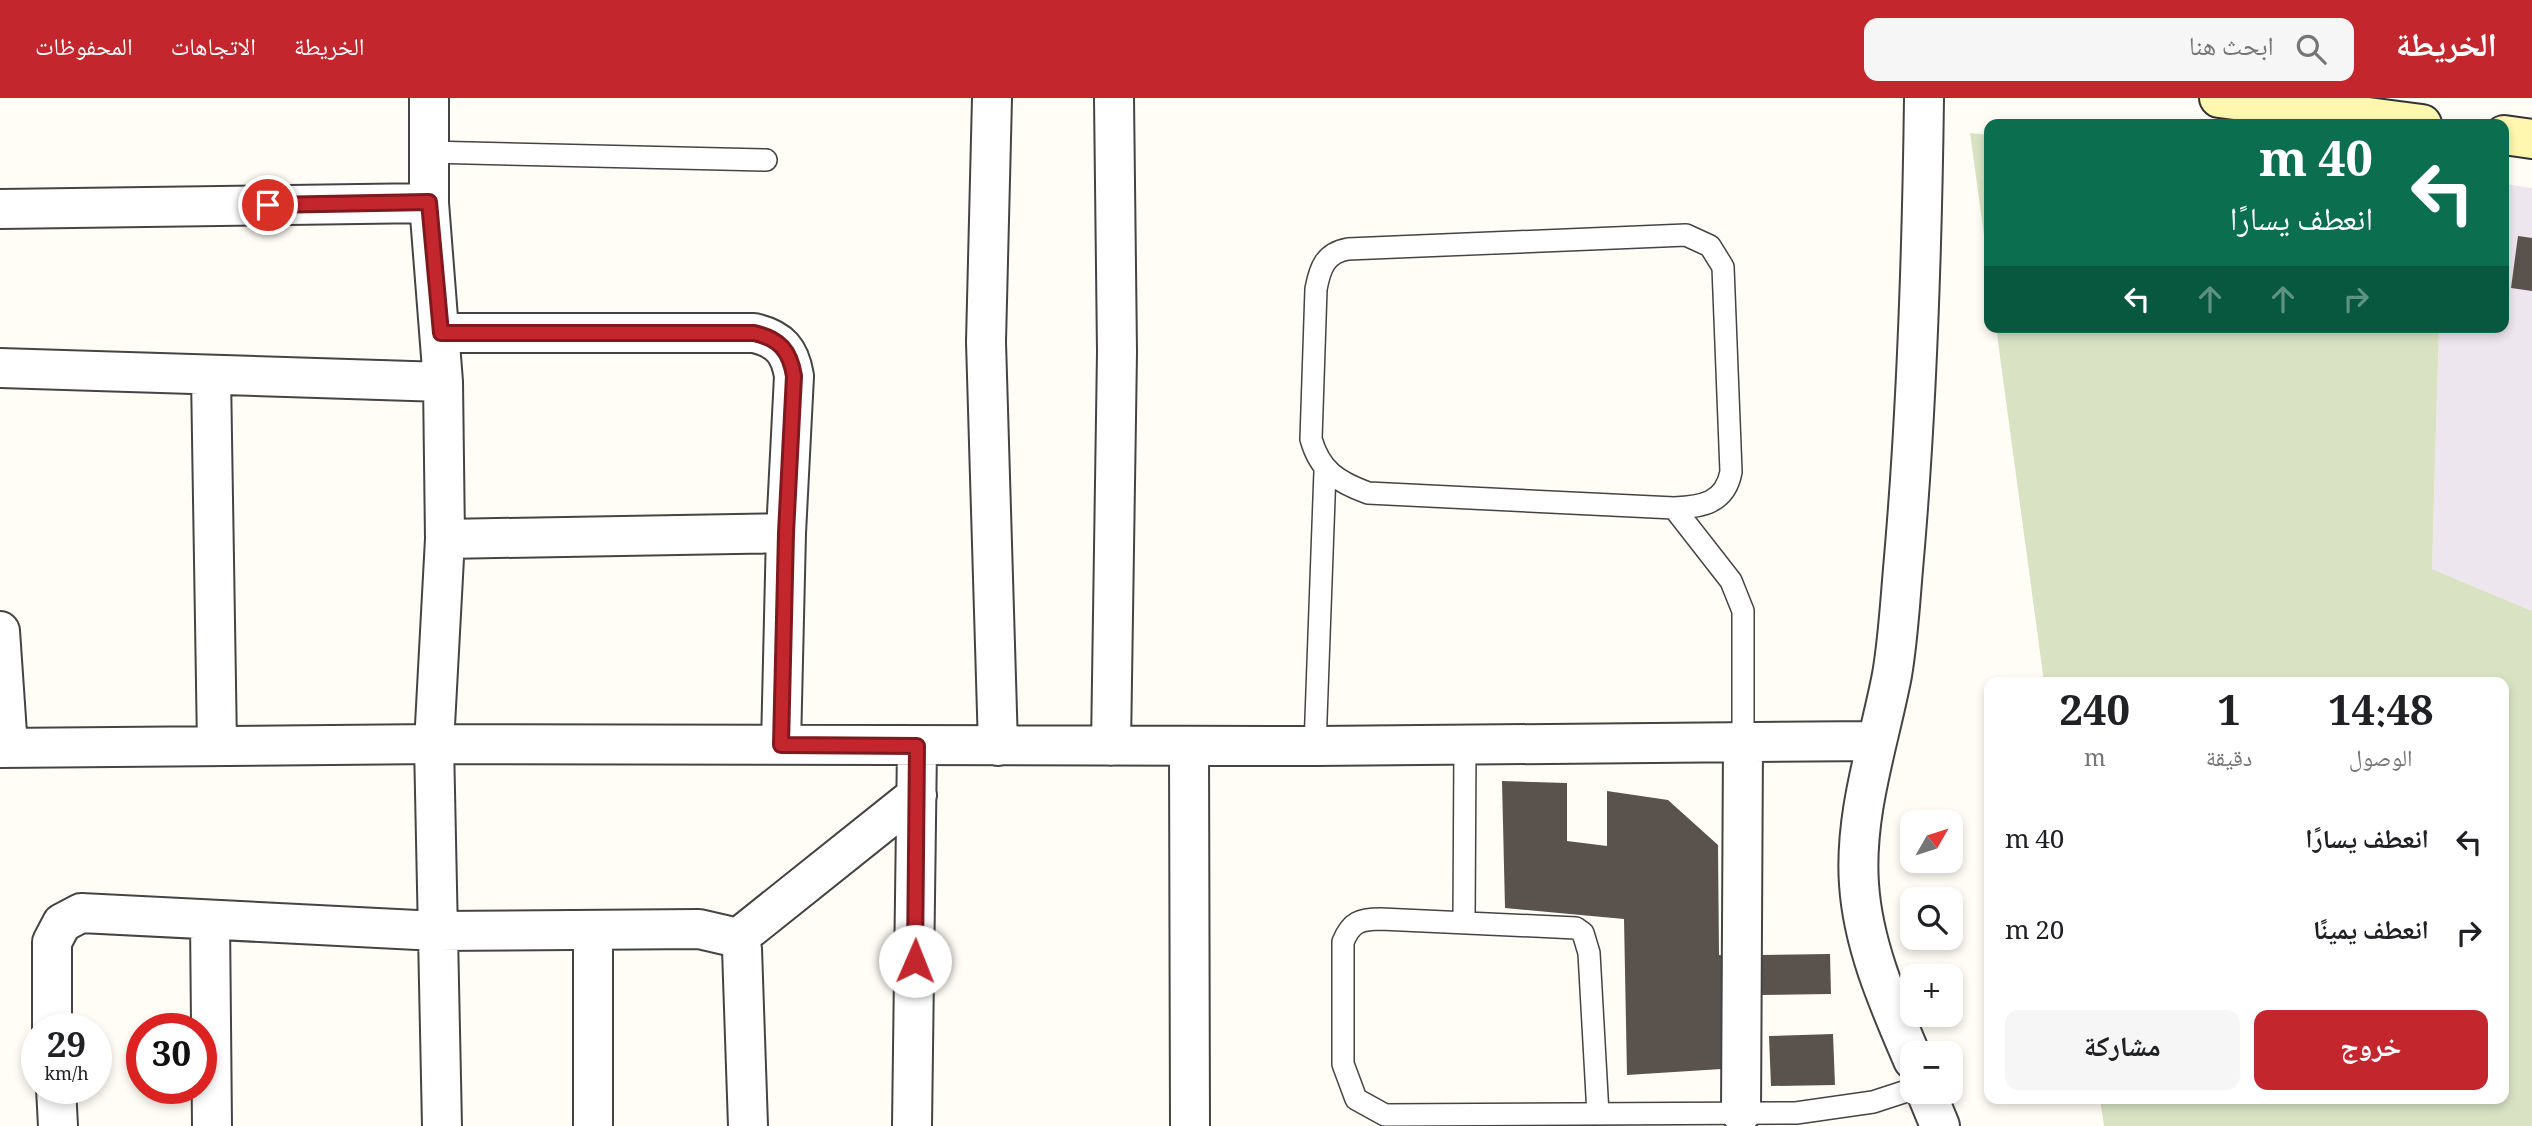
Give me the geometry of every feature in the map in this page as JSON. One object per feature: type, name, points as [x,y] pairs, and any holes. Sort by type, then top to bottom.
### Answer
[{"type":"street","points":[[429,98],[429,202],[443,382],[444,538],[434,744],[442,1126]]},
{"type":"street","points":[[992,98],[986,342],[998,746]]},
{"type":"street","points":[[1111,746],[1117,352],[1114,98]]},
{"type":"street","points":[[1905,1041],[1886,997],[1865,930],[1858,882],[1864,811],[1875,741],[1894,662],[1912,473],[1923,234],[1924,98]]},
{"type":"street","points":[[2219,98],[2383,119]]},
{"type":"street","points":[[2509,136],[2532,139]]},
{"type":"street","points":[[0,209],[429,202]]},
{"type":"street","points":[[441,333],[754,333],[770,337],[784,346],[791,360],[794,376],[786,533],[781,745]]},
{"type":"street","points":[[0,368],[443,382]]},
{"type":"street","points":[[211,375],[217,745]]},
{"type":"street","points":[[444,538],[786,533]]},
{"type":"street","points":[[0,631],[4,748],[434,744],[1465,746],[1875,741]]},
{"type":"street","points":[[1741,1113],[1742,743]]},
{"type":"street","points":[[912,1126],[917,746]]},
{"type":"street","points":[[1189,747],[1190,1126]]},
{"type":"street","points":[[738,937],[917,795]]},
{"type":"street","points":[[52,1013],[52,942],[62,923],[81,913],[437,931],[699,929],[738,937]]},
{"type":"street","points":[[210,920],[212,1126]]},
{"type":"street","points":[[593,931],[593,1126]]},
{"type":"street","points":[[738,937],[742,949],[748,1126]]},
{"type":"street","points":[[57,1104],[58,1126]]},
{"type":"street","points":[[1931,1104],[1940,1126]]},
{"type":"lane","points":[[428,152],[766,160]]},
{"type":"lane","points":[[1686,235],[1710,246],[1723,267],[1731,472],[1728,486],[1718,498],[1695,507],[1674,508],[1368,494],[1341,483],[1325,471],[1315,454],[1311,439],[1316,289],[1319,271],[1335,251],[1686,235]]},
{"type":"lane","points":[[1315,746],[1325,471]]},
{"type":"lane","points":[[1674,508],[1731,582],[1743,611],[1742,743]]},
{"type":"lane","points":[[1464,922],[1465,746]]},
{"type":"lane","points":[[1598,1114],[1589,953],[1583,933],[1566,925],[1366,919],[1354,922],[1343,942],[1343,1064],[1356,1099],[1385,1115],[1426,1120],[1598,1114],[1796,1113],[1873,1102],[1900,1093]]},
{"type":"shaded area","points":[[2509,185],[2532,188],[2532,611],[2432,569],[2439,333],[2509,333]]},
{"type":"green space","points":[[1970,133],[1984,134],[1984,235]]},
{"type":"green space","points":[[1997,333],[2439,333],[2432,569],[2532,611],[2532,1126],[2104,1126],[2101,1104],[2509,1104],[2509,677],[2043,677]]},
{"type":"building","points":[[2518,236],[2532,238],[2532,291],[2511,288]]},
{"type":"building","points":[[1502,781],[1567,783],[1567,841],[1607,846],[1607,791],[1668,800],[1718,845],[1719,955],[1732,956],[1737,1068],[1627,1075],[1624,919],[1505,908]]},
{"type":"building","points":[[1830,954],[1831,994],[1759,995],[1759,955]]},
{"type":"building","points":[[1833,1034],[1835,1085],[1771,1086],[1769,1036]]},
{"type":"route","points":[[268,205],[429,202],[441,333],[754,333],[770,337],[784,346],[791,360],[794,376],[786,533],[781,745],[917,746],[915,961]]}]
